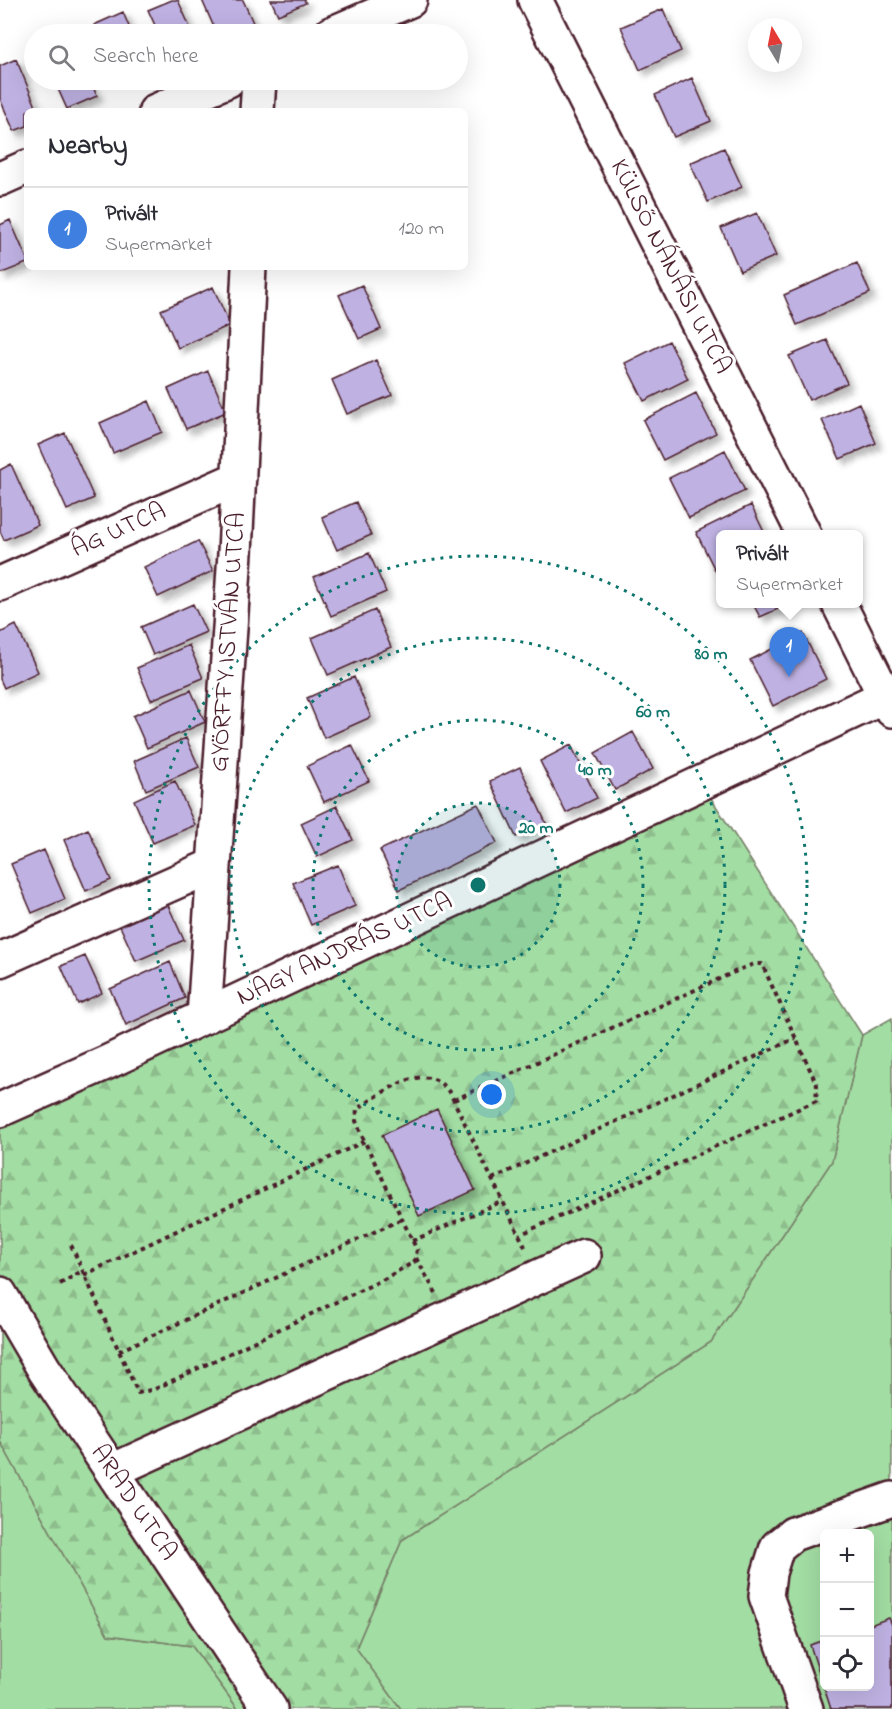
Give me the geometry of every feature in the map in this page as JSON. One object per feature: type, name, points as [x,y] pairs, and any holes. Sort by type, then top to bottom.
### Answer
[{"type":"street","points":[[354,24],[410,0]]},
{"type":"street","name":"KÜLSŐ NÁNÁSI UTCA","points":[[535,0],[802,530]]},
{"type":"street","points":[[163,108],[205,90]]},
{"type":"street","points":[[257,108],[258,90]]},
{"type":"street","points":[[0,179],[24,168]]},
{"type":"street","name":"GYÖRFFY ISTVÁN UTCA","points":[[204,1017],[239,478],[249,270]]},
{"type":"street","name":"ÁG UTCA","points":[[0,584],[239,478]]},
{"type":"street","points":[[842,608],[890,700]]},
{"type":"street","name":"NAGY ANDRÁS UTCA","points":[[0,1110],[890,700]]},
{"type":"street","points":[[0,960],[214,865]]},
{"type":"street","points":[[112,1471],[584,1256]]},
{"type":"street","name":"ARAD UTCA","points":[[0,1294],[44,1369],[270,1709]]},
{"type":"street","points":[[806,1709],[766,1596],[769,1573],[777,1547],[793,1534],[892,1499]]},
{"type":"path","points":[[453,1100],[753,964],[762,964],[817,1085],[816,1101],[519,1235]]},
{"type":"path","points":[[492,1179],[796,1038]]},
{"type":"path","points":[[71,1245],[138,1393],[155,1389],[384,1279],[414,1262],[417,1250],[365,1142],[357,1122],[357,1109],[401,1083],[424,1076],[438,1081],[450,1093],[540,1276]]},
{"type":"path","points":[[60,1284],[365,1142]]},
{"type":"path","points":[[412,1241],[503,1201]]},
{"type":"path","points":[[119,1351],[402,1219]]},
{"type":"path","points":[[415,1257],[450,1317]]},
{"type":"green space","points":[[709,795],[862,1035],[832,1161],[711,1342],[402,1540],[356,1648],[401,1709],[238,1709],[192,1646],[108,1635],[0,1441],[0,1128]]},
{"type":"green space","points":[[892,1018],[892,1709],[401,1709],[356,1648],[402,1540],[711,1342],[832,1161],[862,1035]]},
{"type":"green space","points":[[0,1441],[108,1635],[192,1646],[238,1709],[0,1709]]},
{"type":"building","points":[[172,0],[178,0],[189,24],[154,24],[148,10]]},
{"type":"building","points":[[202,0],[243,0],[254,24],[213,24]]},
{"type":"building","points":[[271,0],[304,0],[306,3],[278,15]]},
{"type":"building","points":[[663,9],[681,51],[640,70],[621,27]]},
{"type":"building","points":[[123,12],[128,24],[96,24]]},
{"type":"building","points":[[16,59],[24,78],[24,90],[29,90],[37,108],[24,108],[24,127],[14,131],[0,99],[0,66]]},
{"type":"building","points":[[692,78],[711,121],[674,137],[655,95]]},
{"type":"building","points":[[58,90],[94,90],[97,96],[67,108]]},
{"type":"building","points":[[724,148],[742,187],[708,202],[690,163]]},
{"type":"building","points":[[757,213],[776,256],[740,271],[721,228]]},
{"type":"building","points":[[10,220],[24,252],[24,264],[0,274],[0,225]]},
{"type":"building","points":[[857,263],[870,293],[797,325],[784,295]]},
{"type":"building","points":[[362,285],[381,329],[359,339],[339,295]]},
{"type":"building","points":[[213,287],[230,325],[178,348],[161,310]]},
{"type":"building","points":[[827,340],[847,383],[809,400],[789,356]]},
{"type":"building","points":[[669,341],[688,379],[644,401],[625,363]]},
{"type":"building","points":[[376,360],[392,395],[347,414],[332,380]]},
{"type":"building","points":[[208,371],[226,412],[186,429],[168,389]]},
{"type":"building","points":[[696,393],[716,433],[663,460],[643,420]]},
{"type":"building","points":[[149,401],[162,432],[113,453],[100,423]]},
{"type":"building","points":[[859,403],[876,443],[840,459],[822,420]]},
{"type":"building","points":[[65,433],[94,498],[67,510],[38,445]]},
{"type":"building","points":[[725,450],[745,491],[689,518],[669,478]]},
{"type":"building","points":[[11,464],[38,525],[4,540],[0,531],[0,470]]},
{"type":"building","points":[[356,502],[371,535],[337,550],[322,517]]},
{"type":"building","points":[[751,505],[763,530],[716,530],[716,572],[696,532]]},
{"type":"building","points":[[198,541],[213,571],[158,597],[144,567]]},
{"type":"building","points":[[369,553],[386,592],[331,616],[314,577]]},
{"type":"building","points":[[193,604],[206,632],[153,655],[141,627]]},
{"type":"building","points":[[755,608],[780,608],[760,617]]},
{"type":"building","points":[[375,610],[391,647],[328,675],[312,638]]},
{"type":"building","points":[[16,625],[38,672],[4,688],[0,679],[0,633]]},
{"type":"building","points":[[803,633],[826,679],[773,706],[750,660]]},
{"type":"building","points":[[189,645],[203,678],[151,700],[137,668]]},
{"type":"building","points":[[354,677],[371,717],[324,738],[307,698]]},
{"type":"building","points":[[191,690],[205,722],[147,748],[133,716]]},
{"type":"building","points":[[633,732],[653,769],[615,790],[595,753]]},
{"type":"building","points":[[186,738],[199,767],[146,790],[134,761]]},
{"type":"building","points":[[352,745],[369,781],[324,802],[307,766]]},
{"type":"building","points":[[571,745],[597,798],[566,813],[540,761]]},
{"type":"building","points":[[520,767],[546,823],[516,837],[490,781]]},
{"type":"building","points":[[175,781],[195,825],[153,843],[134,800]]},
{"type":"building","points":[[478,804],[497,843],[399,890],[380,850]]},
{"type":"building","points":[[337,806],[353,840],[317,857],[301,823]]},
{"type":"building","points":[[88,829],[111,880],[86,891],[64,840]]},
{"type":"building","points":[[44,850],[65,899],[32,913],[11,864]]},
{"type":"building","points":[[338,865],[355,906],[311,925],[293,883]]},
{"type":"building","points":[[167,903],[184,940],[136,961],[119,924]]},
{"type":"building","points":[[85,956],[102,993],[78,1004],[61,966]]},
{"type":"building","points":[[170,962],[185,998],[126,1025],[110,989]]},
{"type":"building","points":[[437,1109],[475,1190],[419,1216],[382,1135]]},
{"type":"building","points":[[889,1618],[892,1625],[892,1709],[831,1709],[825,1691],[874,1691],[874,1624]]},
{"type":"building","points":[[820,1641],[820,1675],[810,1645]]},
{"type":"place","name":"Privált","points":[[789,677]]}]
